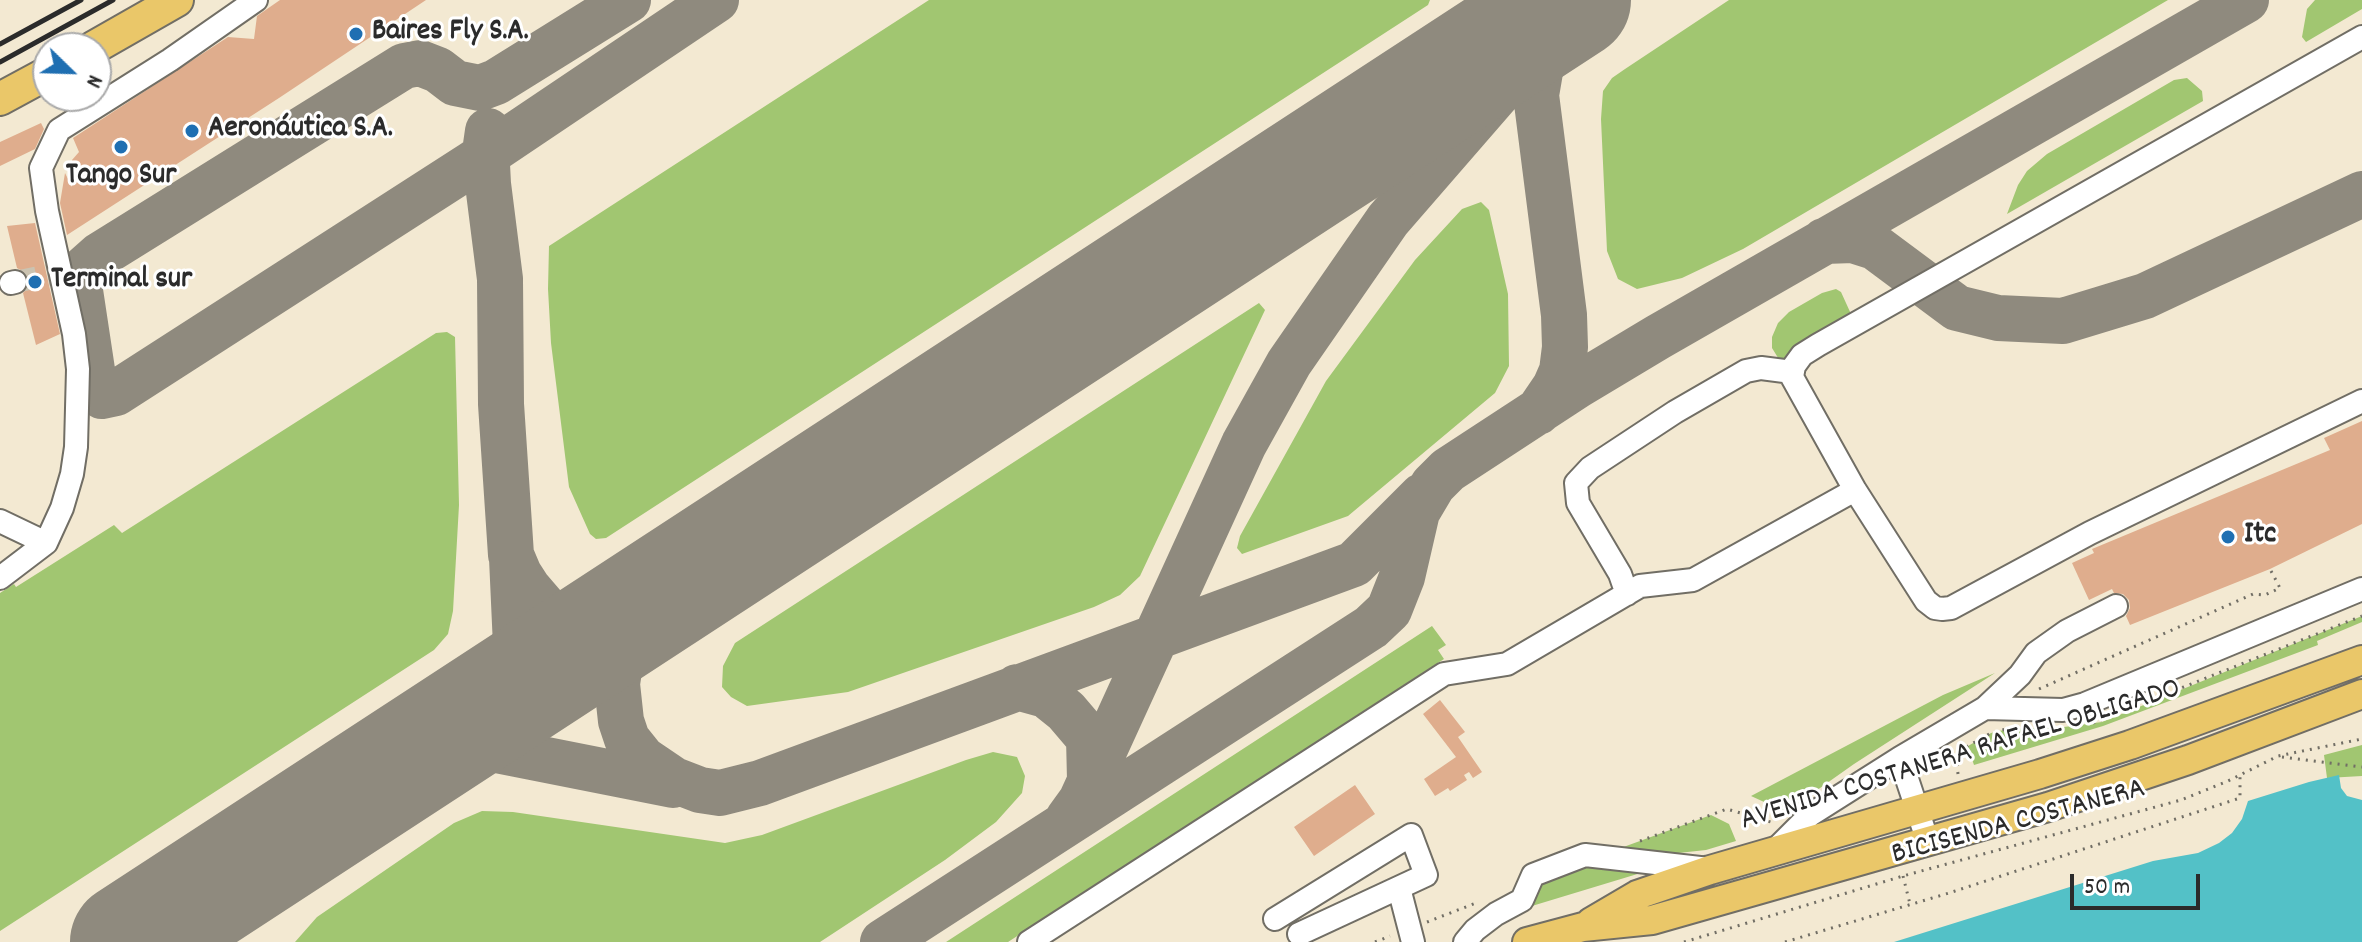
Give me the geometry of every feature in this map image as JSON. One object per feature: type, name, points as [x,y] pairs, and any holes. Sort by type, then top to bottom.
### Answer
[{"type":"highway","points":[[112,37],[177,0]]},
{"type":"highway","points":[[0,99],[32,82]]},
{"type":"main road","name":"AVENIDA COSTANERA RAFAEL OBLIGADO","points":[[1583,927],[1637,895],[1776,849],[2130,745],[2362,660]]},
{"type":"main road","name":"AVENIDA COSTANERA RAFAEL OBLIGADO","points":[[1527,942],[1583,927],[1652,920],[1928,842],[2110,787],[2362,694]]},
{"type":"main road","points":[[2295,721],[2362,717]]},
{"type":"lane","points":[[0,578],[46,543],[62,508],[76,447],[78,369],[41,168],[59,130],[170,60],[256,0]]},
{"type":"lane","points":[[2362,37],[1818,345],[1802,355],[1792,372],[1799,391],[1855,490],[1926,601],[1935,608],[1951,608],[2090,533],[2362,401]]},
{"type":"lane","points":[[1627,594],[1620,574],[1578,503],[1576,483],[1590,468],[1746,371],[1761,368],[1792,372]]},
{"type":"lane","points":[[1029,942],[1444,674],[1507,664],[1640,586],[1693,580],[1855,490]]},
{"type":"lane","points":[[0,521],[46,543]]},
{"type":"lane","points":[[1985,708],[2063,710],[2085,704],[2362,589]]},
{"type":"lane","points":[[1776,849],[1810,815],[1985,708],[2020,675],[2036,653],[2067,631],[2116,606]]},
{"type":"lane","points":[[1900,758],[1928,842]]},
{"type":"lane","points":[[1275,919],[1411,835],[1426,875],[1299,934]]},
{"type":"lane","points":[[1465,942],[1496,914],[1522,900],[1533,875],[1585,855],[1710,870]]},
{"type":"lane","points":[[1399,888],[1411,935]]},
{"type":"path","points":[[2032,711],[2039,689],[2253,594],[2265,595],[2280,588],[2270,569]]},
{"type":"path","name":"BICISENDA COSTANERA","points":[[1684,942],[1903,876],[2181,800],[2278,756],[2362,739]]},
{"type":"path","points":[[2278,756],[2362,767]]},
{"type":"path","points":[[1785,942],[1911,905],[2240,798],[2240,775]]},
{"type":"path","points":[[1599,855],[1727,809],[1778,824],[1810,815]]},
{"type":"path","points":[[1903,876],[1911,905]]},
{"type":"path","points":[[1375,942],[1411,935],[1483,900]]},
{"type":"green space","points":[[929,0],[1430,0],[1428,5],[606,538],[596,539],[590,534],[569,487],[551,343],[549,246]]},
{"type":"green space","points":[[1729,0],[2168,0],[1743,249],[1682,278],[1637,289],[1618,279],[1607,251],[1601,119],[1603,91],[1612,78]]},
{"type":"green space","points":[[2315,0],[2362,0],[2362,9],[2306,42],[2302,37],[2307,9]]},
{"type":"green space","points":[[2187,78],[2202,91],[2203,101],[2007,214],[2027,171],[2047,154],[2174,80]]},
{"type":"green space","points":[[1481,202],[1489,210],[1508,294],[1509,366],[1495,393],[1348,516],[1242,554],[1237,548],[1240,536],[1326,381],[1415,260],[1462,209]]},
{"type":"green space","points":[[1836,289],[1841,292],[1851,314],[1834,329],[1780,361],[1772,348],[1772,337],[1778,323],[1789,312],[1822,293]]},
{"type":"green space","points":[[1259,303],[1265,310],[1140,576],[1120,595],[1094,607],[848,692],[747,706],[731,697],[722,687],[723,666],[735,643]]},
{"type":"green space","points":[[447,332],[455,337],[459,505],[453,611],[448,634],[434,650],[0,931],[0,593],[14,584],[16,587],[114,525],[122,533],[436,333]]},
{"type":"green space","points":[[2362,616],[2362,622],[2317,641],[2318,645],[2103,726],[1974,765],[1970,753],[1964,753],[1968,746],[1991,733],[2008,729],[2102,722]]},
{"type":"green space","points":[[1432,626],[1446,645],[1438,650],[1444,659],[1008,942],[946,942]]},
{"type":"green space","points":[[1995,673],[1786,812],[1751,796],[1943,695]]},
{"type":"green space","points":[[2362,745],[2362,776],[2327,778],[2324,755]]},
{"type":"green space","points":[[993,752],[1017,757],[1025,776],[1022,793],[996,822],[945,860],[820,942],[295,942],[317,917],[454,823],[482,811],[513,812],[725,843],[762,835]]},
{"type":"green space","points":[[1711,815],[1729,824],[1736,841],[1706,850],[1669,854],[1618,849]]},
{"type":"green space","points":[[1589,859],[1644,872],[1522,909],[1537,880]]},
{"type":"water","points":[[2339,775],[2341,788],[2347,796],[2362,800],[2362,942],[1894,942],[2153,861],[2198,853],[2232,833],[2242,819],[2248,801]]},
{"type":"building","points":[[280,0],[426,0],[67,235],[60,203],[65,173],[72,187],[72,160],[79,152],[73,138],[228,37],[254,39],[257,16]]},
{"type":"building","points":[[41,123],[44,129],[35,149],[0,166],[0,142]]},
{"type":"building","name":"Terminal sur","points":[[35,223],[60,334],[36,345],[23,293],[29,279],[17,268],[7,226]]},
{"type":"building","name":"Itc","points":[[2362,421],[2362,524],[2270,569],[2130,625],[2126,616],[2130,608],[2129,600],[2123,594],[2114,593],[2112,589],[2089,600],[2072,563],[2094,553],[2092,549],[2330,450],[2324,438]]},
{"type":"building","points":[[1440,700],[1465,732],[1458,737],[1482,772],[1473,778],[1469,772],[1464,775],[1467,780],[1435,796],[1424,779],[1456,757],[1423,714]]},
{"type":"building","points":[[1355,785],[1375,814],[1314,856],[1294,827]]},
{"type":"taxiway","points":[[628,0],[496,82],[480,88],[455,83],[438,70],[420,63],[404,66],[100,255],[82,271],[79,284],[95,390],[102,396],[116,393],[472,164],[716,0]]},
{"type":"taxiway","points":[[883,942],[1371,627],[1389,610],[1402,577],[1417,512],[1433,485],[1448,470],[1658,337],[2246,0]]},
{"type":"taxiway","points":[[1068,819],[1081,801],[1244,444],[1289,363],[1388,220],[1559,23]]},
{"type":"taxiway","points":[[1538,412],[1562,371],[1565,347],[1564,315],[1536,95],[1542,60],[1551,38]]},
{"type":"taxiway","points":[[488,131],[488,184],[500,279],[501,404],[511,555],[528,588],[546,609],[560,619],[575,625],[595,626],[623,621]]},
{"type":"taxiway","points":[[1824,241],[1853,240],[1875,247],[1957,308],[1998,318],[2063,321],[2145,296],[2362,194]]},
{"type":"taxiway","points":[[673,589],[644,614],[621,657],[617,684],[621,721],[627,739],[643,759],[674,780],[700,790],[720,793],[760,783],[1354,564],[1422,496]]},
{"type":"taxiway","points":[[475,719],[503,691],[513,673],[516,646],[512,558]]},
{"type":"taxiway","points":[[1017,687],[1046,695],[1066,711],[1089,738],[1090,780]]},
{"type":"taxiway","points":[[411,760],[445,745],[476,746],[673,785]]},
{"type":"runway","points":[[129,942],[1572,0]]},
{"type":"tunnel","points":[[15,282],[59,273]]},
{"type":"railway","points":[[0,44],[81,0]]},
{"type":"railway","points":[[0,62],[113,0]]},
{"type":"place","name":"Baires Fly S.A.","points":[[356,34]]},
{"type":"place","name":"Aeronáutica S.A.","points":[[192,131]]},
{"type":"place","name":"Tango Sur","points":[[121,147]]},
{"type":"place","name":"Terminal sur","points":[[35,282]]},
{"type":"place","name":"Itc","points":[[2228,537]]}]
